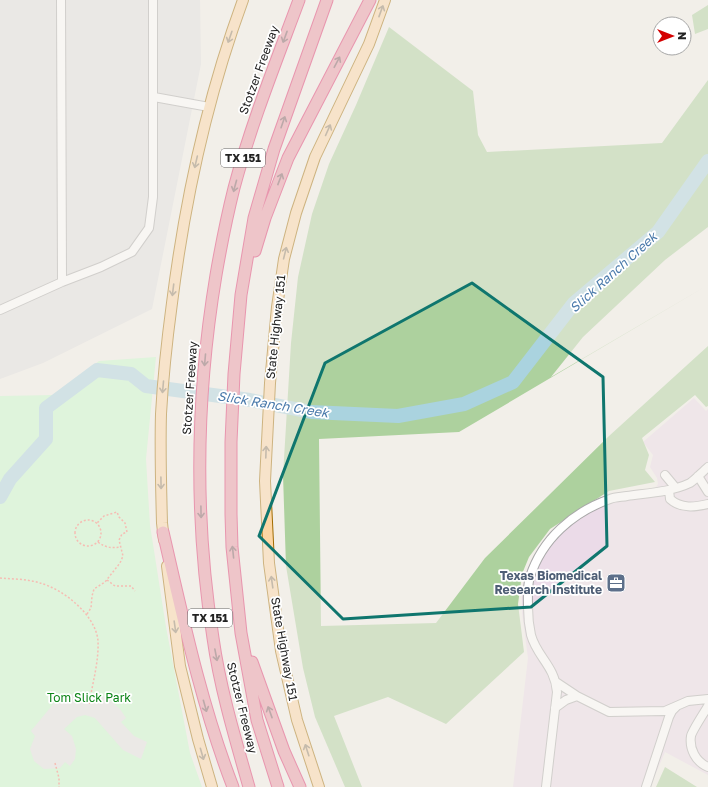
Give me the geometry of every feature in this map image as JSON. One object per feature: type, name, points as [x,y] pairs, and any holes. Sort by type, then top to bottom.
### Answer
[{"type":"highway","name":"Stotzer Freeway","points":[[249,787],[225,698],[213,639],[201,539],[199,445],[208,321],[234,188],[252,126],[298,0]]},
{"type":"highway","name":"Stotzer Freeway","points":[[278,787],[257,720],[241,633],[230,514],[230,442],[234,374],[241,296],[254,218],[274,149],[328,0]]},
{"type":"highway","points":[[241,296],[265,218],[288,158],[370,0]]},
{"type":"highway","points":[[163,532],[197,677],[219,750],[233,787]]},
{"type":"highway","points":[[241,633],[284,751],[300,787]]},
{"type":"main road","points":[[212,787],[198,739],[180,666],[163,532],[161,444],[162,392],[177,262],[194,168],[217,78],[243,0]]},
{"type":"main road","name":"State Highway 151","points":[[319,787],[297,720],[281,651],[269,563],[265,481],[273,347],[284,259],[296,213],[315,157],[369,44],[385,0]]},
{"type":"street","points":[[61,0],[62,282]]},
{"type":"street","points":[[0,310],[62,282],[101,267],[132,252],[149,228],[153,196],[153,0]]},
{"type":"street","points":[[154,97],[209,107]]},
{"type":"street","points":[[546,787],[557,692],[556,682],[552,672],[540,654],[531,635],[528,606],[530,578],[542,551],[550,538],[561,527],[585,511],[610,498],[672,489],[690,482],[708,467]]},
{"type":"street","points":[[665,475],[672,489],[670,499],[676,504],[695,507],[708,504]]},
{"type":"street","points":[[698,476],[708,492]]},
{"type":"street","points":[[556,682],[577,696],[608,712],[665,711],[688,701],[708,699]]},
{"type":"street","points":[[555,708],[566,700],[577,696]]},
{"type":"street","points":[[646,787],[672,711],[678,706]]},
{"type":"street","points":[[708,706],[691,736],[693,753],[701,764],[708,767]]},
{"type":"path","points":[[87,614],[91,608],[94,589],[107,580],[120,563],[123,556],[119,540],[122,534],[127,532],[125,523],[119,517],[117,512],[104,516],[97,522]]},
{"type":"path","points":[[91,519],[97,522],[102,532],[98,542],[92,546],[84,546],[77,540],[75,532],[78,524],[82,521],[91,519]]},
{"type":"path","points":[[98,542],[105,547],[120,547]]},
{"type":"path","points":[[0,578],[20,579],[40,583],[53,588],[71,600],[87,614],[93,624],[98,641],[89,705]]},
{"type":"path","points":[[107,580],[115,586],[131,586],[135,591]]},
{"type":"path","points":[[54,763],[59,778],[59,787]]},
{"type":"highlighted area","points":[[472,283],[603,377],[607,546],[531,607],[343,619],[259,536],[325,363]]},
{"type":"shaded area","points":[[0,0],[200,0],[201,64],[152,309],[43,363],[0,379]]},
{"type":"shaded area","name":"Texas Biomedical Research Institute","points":[[694,398],[706,411],[708,409],[708,775],[665,752],[650,787],[513,787],[528,658],[522,613],[522,592],[525,574],[532,559],[550,532],[595,502],[609,494],[654,491],[658,484],[657,478],[650,467],[653,455],[643,442]]},
{"type":"shaded area","points":[[85,693],[106,697],[120,709],[126,718],[121,722],[134,736],[147,742],[141,759],[123,750],[95,718],[85,715],[77,717],[64,729],[72,736],[76,749],[75,759],[70,766],[65,762],[60,768],[44,769],[34,761],[30,749],[35,736],[31,731],[55,702],[72,694]]},
{"type":"green space","points":[[708,5],[708,29],[695,34],[692,15]]},
{"type":"green space","points":[[389,27],[473,91],[478,135],[487,152],[662,143],[708,80],[708,227],[665,260],[583,337],[551,377],[708,285],[459,432],[319,439],[321,626],[436,623],[485,558],[609,436],[708,346],[708,406],[706,407],[695,395],[642,438],[649,455],[645,470],[655,482],[609,491],[550,529],[529,557],[522,574],[518,604],[524,652],[446,724],[388,697],[334,716],[362,787],[345,787],[315,717],[303,668],[286,566],[283,475],[291,343],[298,277],[312,214],[329,164]]},
{"type":"green space","name":"Tom Slick Park","points":[[156,357],[146,459],[150,525],[166,627],[190,753],[202,787],[0,787],[0,396],[54,395],[99,361]]},
{"type":"green space","points":[[665,767],[697,787],[656,787]]},
{"type":"waterway","name":"Slick Ranch Creek","points":[[0,497],[10,479],[46,439],[46,408],[97,370],[131,374],[146,386],[250,400],[311,412],[398,416],[464,404],[513,382],[574,303],[658,232],[708,161]]},
{"type":"place","name":"Texas Biomedical Research Institute","points":[[616,583]]}]
